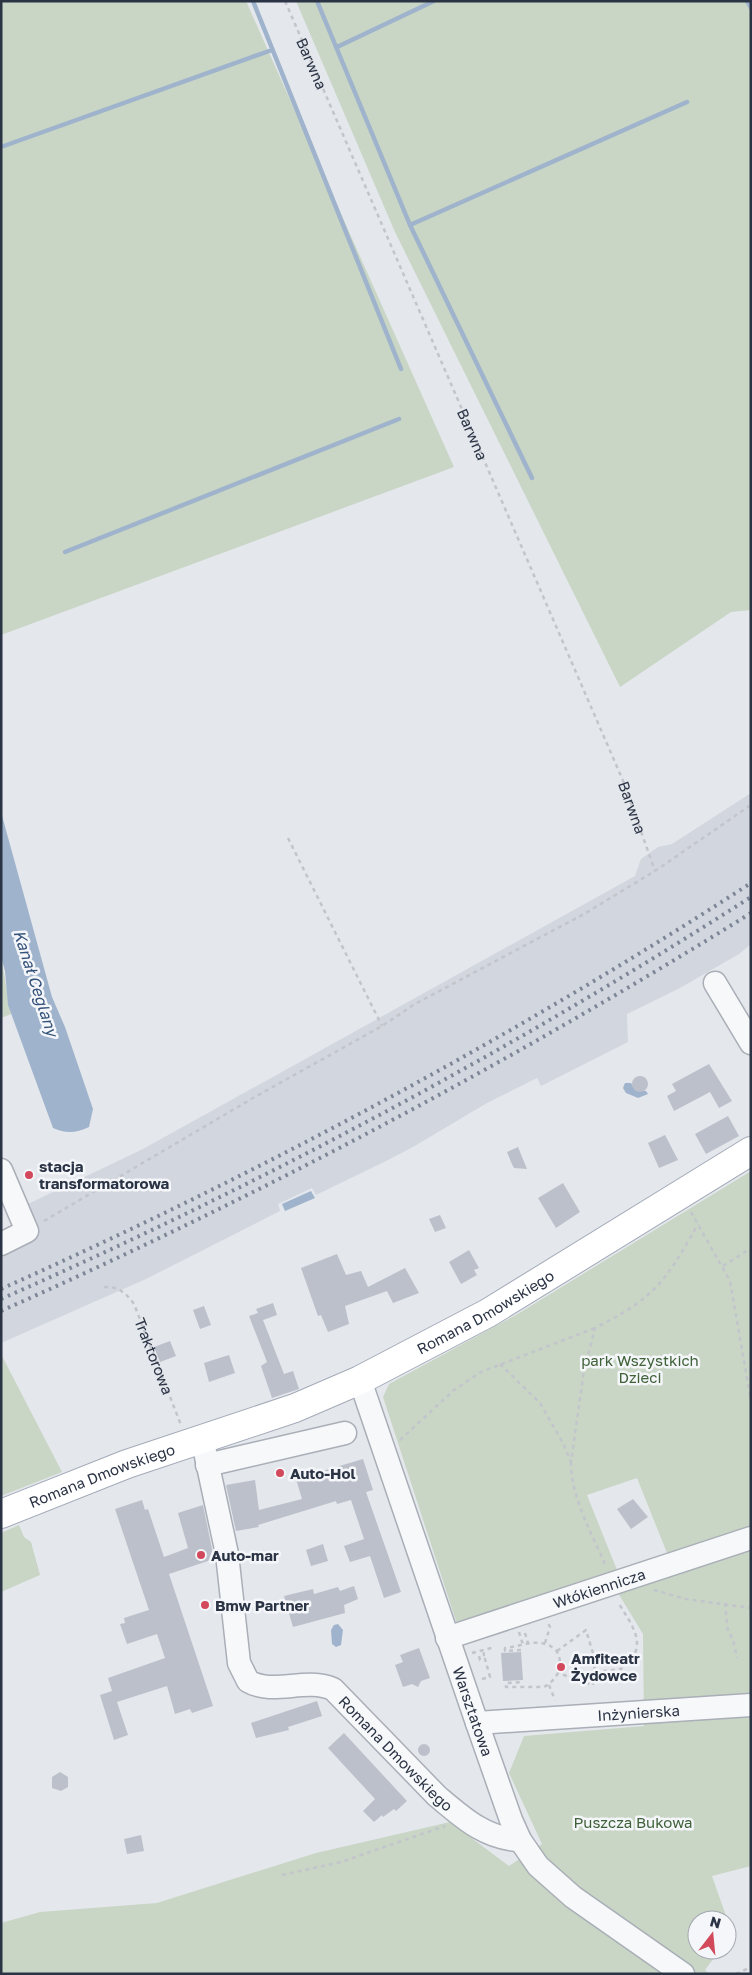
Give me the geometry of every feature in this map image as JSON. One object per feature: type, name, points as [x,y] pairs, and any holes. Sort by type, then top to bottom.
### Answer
[{"type":"main road","name":"Romana Dmowskiego","points":[[1,1514],[127,1464],[199,1449],[360,1380],[488,1313],[751,1151]]},
{"type":"street","points":[[715,983],[751,1043]]},
{"type":"street","points":[[1,1170],[27,1231],[1,1244]]},
{"type":"street","name":"Warsztatowa","points":[[360,1380],[447,1638],[511,1820],[520,1840],[538,1866],[573,1897],[683,1974]]},
{"type":"street","points":[[199,1449],[345,1433]]},
{"type":"street","name":"Romana Dmowskiego","points":[[199,1449],[227,1554],[239,1663],[243,1675],[248,1681],[261,1686],[320,1684],[333,1689],[342,1696],[437,1796],[465,1819],[490,1835],[505,1840],[520,1840]]},
{"type":"street","name":"Włókiennicza","points":[[447,1638],[636,1574],[751,1538]]},
{"type":"street","name":"Inżynierska","points":[[477,1723],[751,1705]]},
{"type":"path","name":"Barwna","points":[[285,1],[620,774],[655,871]]},
{"type":"path","points":[[27,1231],[253,1098],[382,1026],[415,1004],[584,914],[655,871],[705,834],[751,805]]},
{"type":"path","points":[[288,838],[382,1026]]},
{"type":"path","points":[[690,1210],[723,1266],[732,1286],[751,1400]]},
{"type":"path","points":[[395,1445],[431,1410],[466,1381],[500,1364],[595,1328],[621,1315],[657,1289],[666,1278],[698,1224]]},
{"type":"path","points":[[723,1266],[751,1248]]},
{"type":"path","name":"Traktorowa","points":[[104,1287],[116,1288],[124,1292],[134,1304],[199,1449]]},
{"type":"path","points":[[595,1328],[583,1378],[571,1462],[572,1478],[577,1498],[605,1565]]},
{"type":"path","points":[[500,1364],[540,1403],[563,1443],[571,1462]]},
{"type":"path","points":[[636,1574],[654,1590],[751,1608]]},
{"type":"path","points":[[725,1603],[728,1631],[733,1639],[737,1658]]},
{"type":"path","points":[[595,1672],[621,1670],[635,1653],[637,1632],[622,1609]]},
{"type":"path","points":[[556,1651],[586,1630],[594,1651],[595,1672],[593,1685],[558,1673]]},
{"type":"path","points":[[525,1632],[528,1643]]},
{"type":"path","points":[[545,1643],[547,1638]]},
{"type":"path","points":[[521,1650],[505,1652],[504,1648],[535,1641],[545,1643],[556,1651],[560,1663],[558,1673],[549,1685],[534,1689],[524,1685],[506,1686],[506,1682],[523,1682]]},
{"type":"path","points":[[469,1654],[495,1646]]},
{"type":"path","points":[[475,1677],[481,1679],[490,1677],[485,1659],[480,1660],[479,1656],[484,1655],[483,1650]]},
{"type":"path","points":[[549,1685],[552,1694],[554,1694]]},
{"type":"path","points":[[282,1875],[341,1862],[465,1819]]},
{"type":"path","points":[[736,1974],[751,1967]]},
{"type":"shaded area","points":[[751,793],[751,944],[739,954],[680,988],[627,1014],[628,1042],[541,1086],[537,1078],[487,1103],[386,1161],[316,1195],[312,1188],[278,1204],[280,1211],[146,1279],[1,1343],[1,1257],[35,1240],[26,1205],[143,1149],[635,876],[641,859],[658,847],[672,844]]},
{"type":"green space","points":[[1,1],[246,1],[454,467],[1,635]]},
{"type":"green space","points":[[296,1],[751,1],[751,610],[731,612],[620,687],[395,232]]},
{"type":"green space","points":[[1,957],[11,1014],[1,1018]]},
{"type":"green space","name":"park Wszystkich Dzieci","points":[[751,1171],[751,1526],[667,1553],[637,1478],[587,1495],[617,1570],[457,1624],[383,1397],[389,1384],[516,1315]]},
{"type":"green space","points":[[1,1354],[62,1472],[1,1496]]},
{"type":"green space","points":[[19,1525],[24,1537],[31,1542],[40,1575],[1,1592],[1,1533]]},
{"type":"green space","name":"Puszcza Bukowa","points":[[751,1550],[751,1866],[712,1876],[724,1910],[687,1910],[687,1960],[712,1960],[705,1970],[709,1974],[1,1974],[1,1923],[40,1912],[157,1903],[316,1853],[450,1822],[509,1866],[542,1844],[509,1773],[524,1736],[644,1726],[643,1634],[618,1593]]},
{"type":"water","name":"Kanał Ceglany","points":[[1,812],[52,997],[65,1027],[93,1109],[89,1127],[80,1131],[67,1132],[53,1128],[8,1005],[5,971],[1,957]]},
{"type":"water","points":[[625,1083],[631,1083],[636,1091],[646,1091],[648,1094],[638,1098],[626,1093],[623,1088]]},
{"type":"water","points":[[311,1191],[315,1198],[285,1211],[282,1204]]},
{"type":"water","points":[[338,1624],[343,1630],[341,1645],[336,1647],[332,1644],[331,1630],[334,1625]]},
{"type":"building","points":[[709,1064],[732,1101],[719,1108],[710,1092],[674,1111],[667,1096],[676,1091],[672,1084]]},
{"type":"building","points":[[640,1076],[648,1084],[640,1092],[632,1084]]},
{"type":"building","points":[[728,1116],[739,1136],[706,1154],[695,1134]]},
{"type":"building","points":[[665,1135],[678,1160],[659,1168],[648,1143]]},
{"type":"building","points":[[518,1147],[527,1169],[514,1168],[511,1162],[507,1152]]},
{"type":"building","points":[[563,1183],[580,1212],[556,1228],[538,1198]]},
{"type":"building","points":[[440,1215],[446,1228],[435,1232],[429,1219]]},
{"type":"building","points":[[469,1250],[479,1268],[474,1270],[477,1275],[461,1284],[449,1262]]},
{"type":"building","points":[[337,1254],[346,1275],[361,1271],[368,1287],[405,1268],[419,1293],[393,1303],[387,1291],[345,1306],[349,1324],[328,1332],[321,1315],[318,1316],[301,1268]]},
{"type":"building","points":[[273,1303],[277,1315],[263,1320],[284,1374],[293,1371],[299,1389],[272,1398],[261,1366],[267,1362],[249,1316],[258,1313],[256,1309]]},
{"type":"building","points":[[204,1306],[211,1325],[200,1329],[193,1310]]},
{"type":"building","points":[[170,1341],[176,1356],[160,1362],[154,1347]]},
{"type":"building","points":[[229,1355],[235,1373],[209,1382],[204,1363]]},
{"type":"building","points":[[363,1459],[373,1490],[366,1492],[401,1592],[384,1598],[370,1556],[350,1562],[344,1546],[364,1539],[351,1500],[337,1504],[336,1501],[258,1525],[259,1527],[236,1531],[226,1485],[255,1480],[259,1510],[302,1499],[296,1479]]},
{"type":"building","points":[[633,1499],[648,1517],[631,1529],[617,1509]]},
{"type":"building","points":[[142,1500],[145,1510],[148,1509],[164,1557],[188,1548],[178,1513],[203,1505],[214,1559],[169,1574],[213,1706],[192,1713],[190,1709],[175,1714],[167,1686],[117,1702],[128,1735],[114,1740],[100,1695],[112,1691],[108,1678],[165,1658],[157,1634],[127,1644],[120,1624],[125,1623],[124,1618],[149,1610],[115,1509]]},
{"type":"building","points":[[323,1544],[328,1561],[311,1566],[306,1550]]},
{"type":"building","points":[[354,1586],[358,1599],[344,1605],[345,1613],[293,1627],[284,1596],[313,1589],[314,1594],[338,1587],[340,1591]]},
{"type":"building","points":[[419,1648],[430,1678],[421,1681],[418,1687],[412,1684],[403,1687],[395,1665],[403,1662],[400,1655]]},
{"type":"building","points":[[521,1652],[523,1680],[503,1681],[501,1653]]},
{"type":"building","points":[[317,1701],[322,1716],[288,1727],[289,1730],[256,1738],[251,1723]]},
{"type":"building","points":[[344,1733],[407,1801],[396,1811],[394,1809],[383,1817],[382,1815],[374,1822],[363,1811],[375,1799],[328,1748]]},
{"type":"building","points":[[422,1744],[426,1744],[430,1750],[426,1756],[422,1756],[418,1752],[418,1748]]},
{"type":"building","points":[[60,1772],[68,1777],[68,1787],[61,1791],[52,1788],[52,1777]]},
{"type":"building","points":[[141,1835],[144,1851],[127,1854],[124,1839]]},
{"type":"waterway","points":[[253,1],[401,369]]},
{"type":"waterway","points":[[317,1],[410,225],[532,478]]},
{"type":"waterway","points":[[337,47],[434,1]]},
{"type":"waterway","points":[[747,1],[751,8]]},
{"type":"waterway","points":[[1,147],[272,50]]},
{"type":"waterway","points":[[410,225],[687,102]]},
{"type":"waterway","points":[[65,552],[399,419]]},
{"type":"railway","points":[[1,1289],[98,1245],[194,1198],[384,1101],[570,996],[751,883]]},
{"type":"railway","points":[[1,1299],[194,1210],[384,1113],[570,1008],[661,954],[751,897]]},
{"type":"railway","points":[[1,1311],[194,1221],[383,1125],[569,1022],[751,913]]},
{"type":"place","name":"stacja transformatorowa","points":[[29,1175]]},
{"type":"place","name":"Auto-Hol","points":[[280,1473]]},
{"type":"place","name":"Auto-mar","points":[[201,1555]]},
{"type":"place","name":"Bmw Partner","points":[[205,1605]]},
{"type":"place","name":"Amfiteatr Żydowce","points":[[561,1667]]}]
